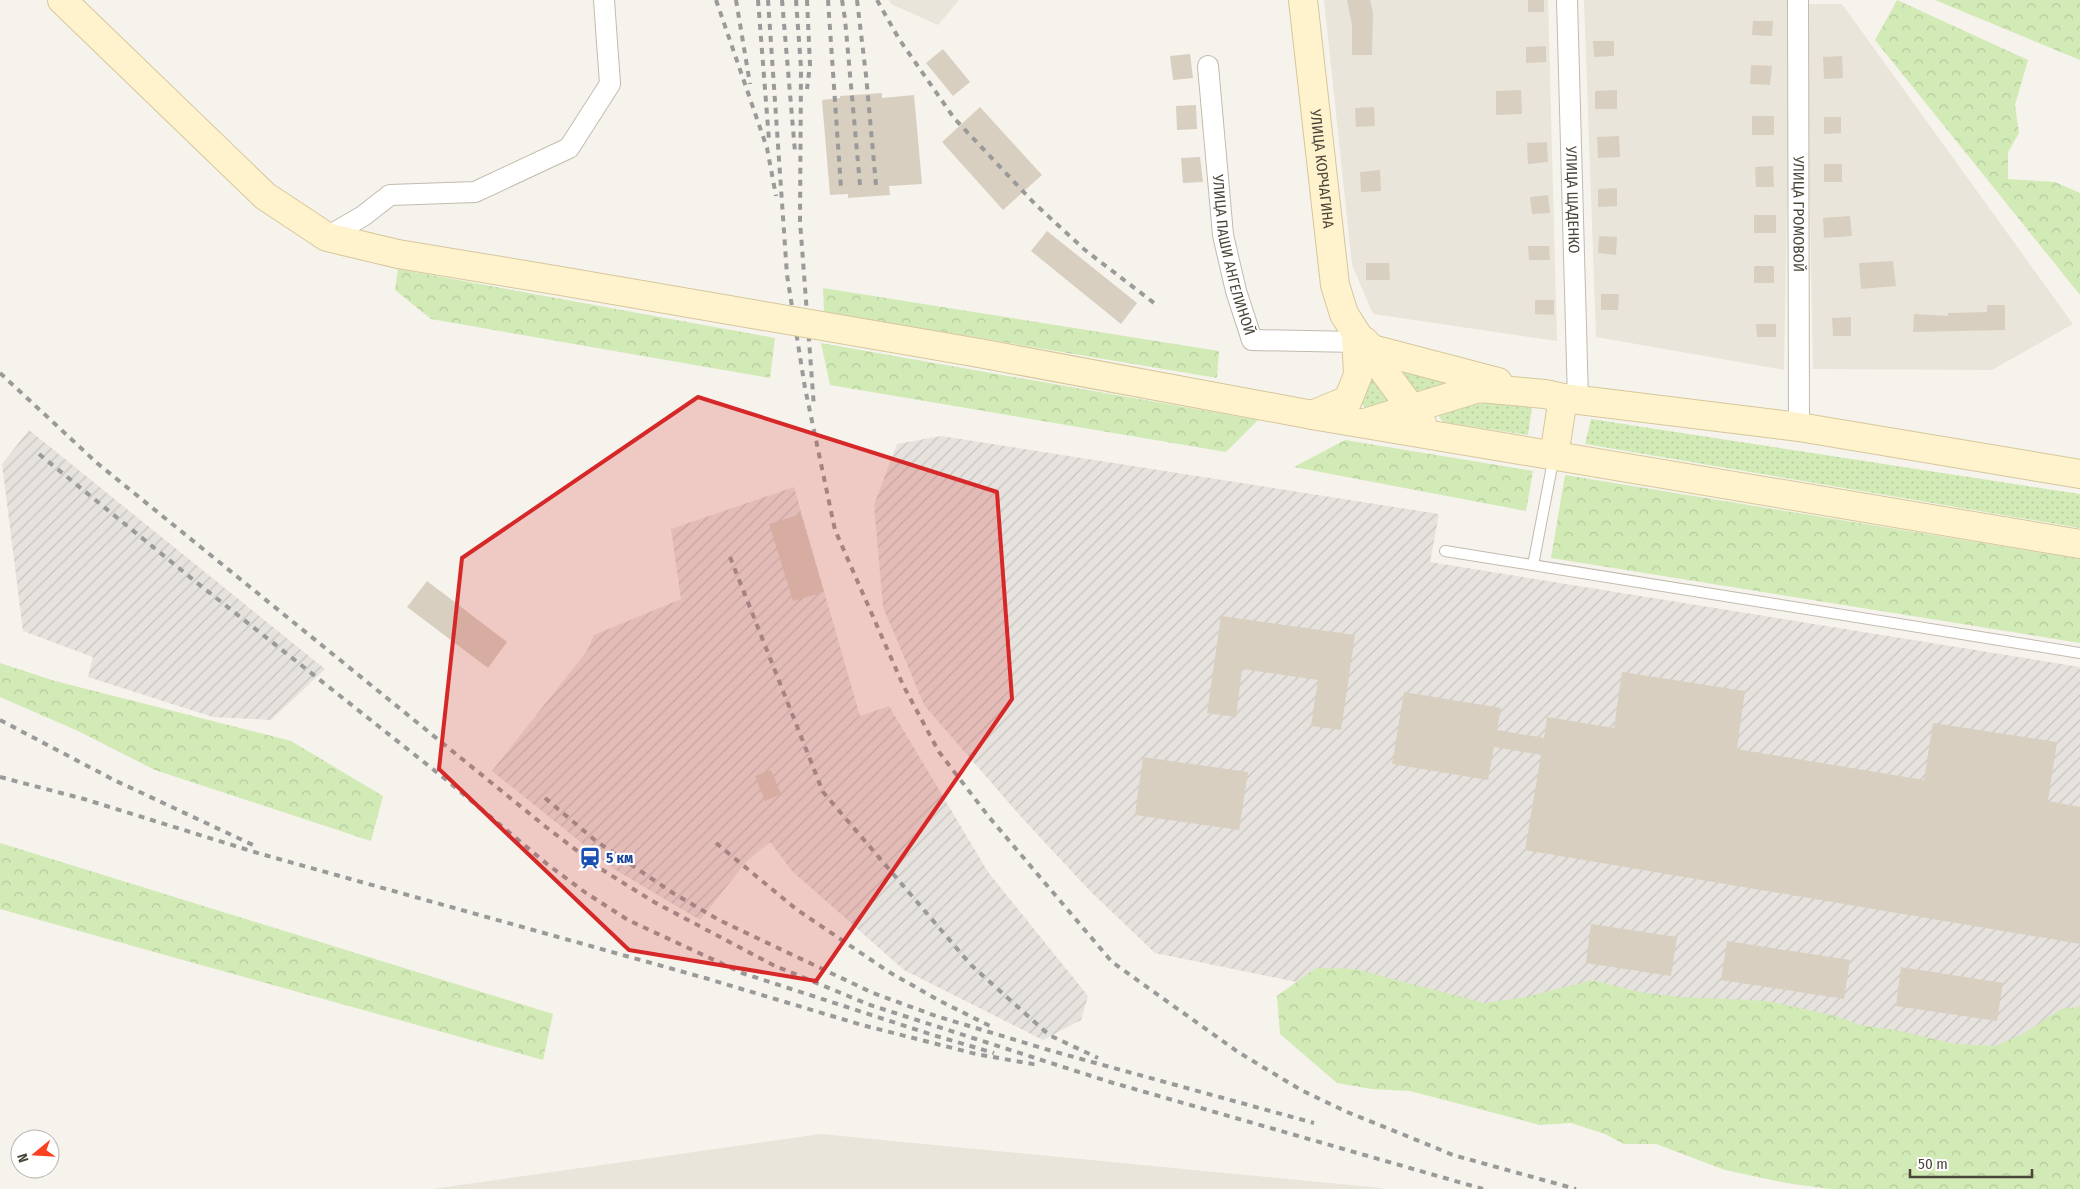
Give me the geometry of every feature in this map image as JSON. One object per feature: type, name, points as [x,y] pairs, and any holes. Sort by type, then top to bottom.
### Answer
[{"type":"main road","points":[[62,0],[265,196],[327,238],[398,254],[979,354],[1312,415],[2080,544]]},
{"type":"main road","name":"УЛИЦА КОРЧАГИНА","points":[[1303,0],[1335,286],[1344,314],[1356,338]]},
{"type":"main road","points":[[1312,415],[1348,400],[1358,376],[1356,338]]},
{"type":"main road","points":[[1356,338],[1372,349],[1562,397]]},
{"type":"main road","points":[[1356,338],[1431,435]]},
{"type":"main road","points":[[1364,424],[1479,388],[1799,427],[2080,474]]},
{"type":"main road","points":[[1554,456],[1562,397]]},
{"type":"street","points":[[327,238],[364,216],[390,195],[475,192],[569,148],[610,84],[604,0]]},
{"type":"street","name":"УЛИЦА ЩАДЕНКО","points":[[1562,397],[1566,0]]},
{"type":"street","name":"УЛИЦА ГРОМОВОЙ","points":[[1798,0],[1799,427]]},
{"type":"street","name":"УЛИЦА ПАШИ АНГЕЛИНОЙ","points":[[1208,66],[1223,235],[1236,291],[1252,340],[1356,338]]},
{"type":"lane","points":[[1533,565],[1554,456]]},
{"type":"lane","points":[[1445,551],[2080,653]]},
{"type":"highlighted area","points":[[698,397],[997,492],[1012,699],[816,981],[629,950],[439,769],[462,558]]},
{"type":"shaded area","points":[[889,0],[959,0],[938,25],[891,4]]},
{"type":"shaded area","points":[[1324,0],[1548,0],[1557,341],[1373,314],[1352,265]]},
{"type":"shaded area","points":[[1584,0],[1791,0],[1784,370],[1596,337]]},
{"type":"shaded area","points":[[1806,4],[1842,4],[2073,324],[1992,370],[1813,369]]},
{"type":"shaded area","points":[[29,430],[325,669],[271,720],[213,717],[88,677],[93,657],[23,631],[2,464]]},
{"type":"shaded area","points":[[941,436],[1439,514],[1430,562],[2080,667],[2080,1143],[1155,953],[1090,891],[1023,819],[924,705],[883,607],[874,505],[897,444]]},
{"type":"shaded area","points":[[794,487],[860,716],[889,706],[988,872],[1088,996],[1081,1020],[1043,1040],[904,970],[792,871],[770,842],[746,862],[700,920],[614,869],[492,771],[587,651],[594,635],[681,599],[671,529]]},
{"type":"shaded area","points":[[821,1134],[1372,1187],[1386,1189],[432,1189]]},
{"type":"green space","points":[[1897,0],[2028,60],[2015,105],[2019,133],[2008,152],[2008,179],[2055,182],[2080,193],[2080,295],[1875,40]]},
{"type":"green space","points":[[1935,0],[2080,0],[2080,60]]},
{"type":"green space","points":[[398,269],[775,338],[770,378],[431,319],[395,290]]},
{"type":"green space","points":[[823,288],[1219,351],[1217,378],[824,312]]},
{"type":"green space","points":[[821,343],[1258,420],[1226,452],[830,385]]},
{"type":"green space","points":[[1398,366],[1468,384],[1417,397],[1398,372]]},
{"type":"green space","points":[[1371,371],[1391,403],[1366,411],[1361,401]]},
{"type":"green space","points":[[1491,402],[1532,408],[1528,435],[1443,422],[1435,411]]},
{"type":"green space","points":[[1591,419],[2080,494],[2080,528],[1585,444]]},
{"type":"green space","points":[[1345,440],[1533,471],[1526,511],[1294,467]]},
{"type":"green space","points":[[1565,475],[2080,559],[2080,643],[1551,558]]},
{"type":"green space","points":[[0,663],[55,681],[291,741],[383,796],[371,841],[155,770],[78,731],[0,697]]},
{"type":"green space","points":[[0,843],[553,1014],[543,1060],[0,909]]},
{"type":"green space","points":[[1316,968],[1355,969],[1484,1003],[1526,997],[1593,980],[1639,992],[1679,997],[1768,1001],[1835,1016],[1860,1025],[1895,1030],[1955,1044],[1995,1046],[2023,1034],[2061,1009],[2080,1007],[2080,1189],[1830,1189],[1786,1183],[1725,1170],[1656,1144],[1624,1144],[1605,1134],[1571,1123],[1540,1125],[1410,1091],[1372,1089],[1337,1083],[1280,1034],[1277,996]]},
{"type":"building","points":[[1347,0],[1370,0],[1373,13],[1372,55],[1352,55],[1352,25]]},
{"type":"building","points":[[1528,0],[1544,0],[1544,12],[1528,12]]},
{"type":"building","points":[[1753,21],[1773,21],[1772,36],[1752,35]]},
{"type":"building","points":[[1593,41],[1614,41],[1614,56],[1594,57]]},
{"type":"building","points":[[1546,46],[1546,62],[1526,63],[1526,47]]},
{"type":"building","points":[[943,49],[970,82],[953,96],[926,63]]},
{"type":"building","points":[[1190,54],[1193,78],[1173,80],[1170,56]]},
{"type":"building","points":[[1842,56],[1843,78],[1824,79],[1823,57]]},
{"type":"building","points":[[1751,65],[1772,66],[1770,85],[1750,84]]},
{"type":"building","points":[[1521,90],[1522,114],[1496,115],[1496,91]]},
{"type":"building","points":[[1617,90],[1617,109],[1595,109],[1595,91]]},
{"type":"building","points":[[882,93],[882,98],[914,95],[922,184],[889,186],[890,195],[848,198],[848,194],[830,195],[822,100],[840,98],[840,96]]},
{"type":"building","points":[[1196,105],[1197,129],[1177,130],[1176,106]]},
{"type":"building","points":[[980,107],[1042,175],[1003,210],[942,142]]},
{"type":"building","points":[[1374,107],[1375,126],[1356,127],[1355,108]]},
{"type":"building","points":[[1752,116],[1774,116],[1774,135],[1752,135]]},
{"type":"building","points":[[1824,117],[1841,117],[1841,133],[1824,134]]},
{"type":"building","points":[[1619,136],[1620,157],[1598,158],[1597,137]]},
{"type":"building","points":[[1547,142],[1548,162],[1528,164],[1527,143]]},
{"type":"building","points":[[1200,157],[1203,182],[1183,183],[1181,158]]},
{"type":"building","points":[[1824,164],[1842,164],[1842,182],[1824,182]]},
{"type":"building","points":[[1773,166],[1774,187],[1756,187],[1755,167]]},
{"type":"building","points":[[1380,170],[1381,191],[1361,192],[1360,172]]},
{"type":"building","points":[[1617,188],[1617,206],[1598,207],[1598,189]]},
{"type":"building","points":[[1548,195],[1550,213],[1532,214],[1530,197]]},
{"type":"building","points":[[1754,215],[1776,215],[1776,233],[1754,233]]},
{"type":"building","points":[[1850,216],[1852,236],[1824,238],[1823,218]]},
{"type":"building","points":[[1047,231],[1137,303],[1121,324],[1031,251]]},
{"type":"building","points":[[1599,236],[1617,237],[1616,255],[1598,253]]},
{"type":"building","points":[[1528,246],[1549,246],[1550,260],[1529,260]]},
{"type":"building","points":[[1893,261],[1896,286],[1861,289],[1859,263]]},
{"type":"building","points":[[1366,263],[1389,263],[1390,280],[1366,280]]},
{"type":"building","points":[[1754,266],[1774,266],[1774,283],[1754,283]]},
{"type":"building","points":[[1601,294],[1619,294],[1618,310],[1601,310]]},
{"type":"building","points":[[1535,300],[1554,300],[1554,315],[1535,314]]},
{"type":"building","points":[[1987,305],[2005,305],[2005,330],[1913,332],[1914,314],[1948,316],[1948,313],[1987,312]]},
{"type":"building","points":[[1851,317],[1851,336],[1833,336],[1832,318]]},
{"type":"building","points":[[1756,324],[1776,324],[1776,337],[1757,337]]},
{"type":"building","points":[[801,514],[824,592],[793,601],[769,524]]},
{"type":"building","points":[[427,581],[507,642],[488,668],[407,607]]},
{"type":"building","points":[[1221,616],[1355,635],[1341,730],[1311,726],[1318,680],[1242,669],[1236,717],[1207,713]]},
{"type":"building","points":[[1622,672],[1745,691],[1737,749],[1924,780],[1933,723],[2057,742],[2048,801],[2080,807],[2080,944],[1525,850],[1541,755],[1494,747],[1488,780],[1392,764],[1404,692],[1501,708],[1497,730],[1544,738],[1547,717],[1614,728]]},
{"type":"building","points":[[1143,757],[1248,772],[1239,830],[1135,815]]},
{"type":"building","points":[[771,770],[781,794],[765,801],[755,776]]},
{"type":"building","points":[[1591,924],[1677,937],[1671,976],[1586,963]]},
{"type":"building","points":[[1727,941],[1850,960],[1844,999],[1721,980]]},
{"type":"building","points":[[1901,967],[2003,983],[1997,1021],[1896,1006]]},
{"type":"railway","points":[[716,0],[767,148],[776,196]]},
{"type":"railway","points":[[736,0],[750,84]]},
{"type":"railway","points":[[758,0],[769,140]]},
{"type":"railway","points":[[768,0],[787,275],[805,388],[835,530],[903,685],[939,752],[989,817],[1112,962],[1238,1052],[1301,1090],[1347,1112],[1453,1155],[1576,1189]]},
{"type":"railway","points":[[782,0],[795,152]]},
{"type":"railway","points":[[796,0],[801,68],[800,221],[814,407]]},
{"type":"railway","points":[[807,0],[810,65],[807,89]]},
{"type":"railway","points":[[828,0],[841,188]]},
{"type":"railway","points":[[842,0],[860,185]]},
{"type":"railway","points":[[857,0],[876,185]]},
{"type":"railway","points":[[877,0],[899,39],[954,118],[1035,204],[1085,250],[1154,303]]},
{"type":"railway","points":[[0,373],[97,463],[546,827],[601,869],[654,902],[773,965],[870,1005],[1110,1082],[1483,1189]]},
{"type":"railway","points":[[39,454],[196,582],[444,778],[547,864],[586,893],[628,920],[742,973],[994,1053]]},
{"type":"railway","points":[[730,557],[823,792],[971,965],[1049,1035],[1098,1058]]},
{"type":"railway","points":[[0,720],[114,780],[253,845]]},
{"type":"railway","points":[[0,777],[84,799],[261,854],[705,978],[862,1025],[976,1054],[1038,1065]]},
{"type":"railway","points":[[545,798],[596,841],[673,893],[719,920],[873,993],[936,1016],[1052,1051],[1314,1123]]},
{"type":"railway","points":[[716,843],[796,909],[889,972],[940,1001],[994,1028]]},
{"type":"place","name":"5 км","points":[[590,858]]}]
